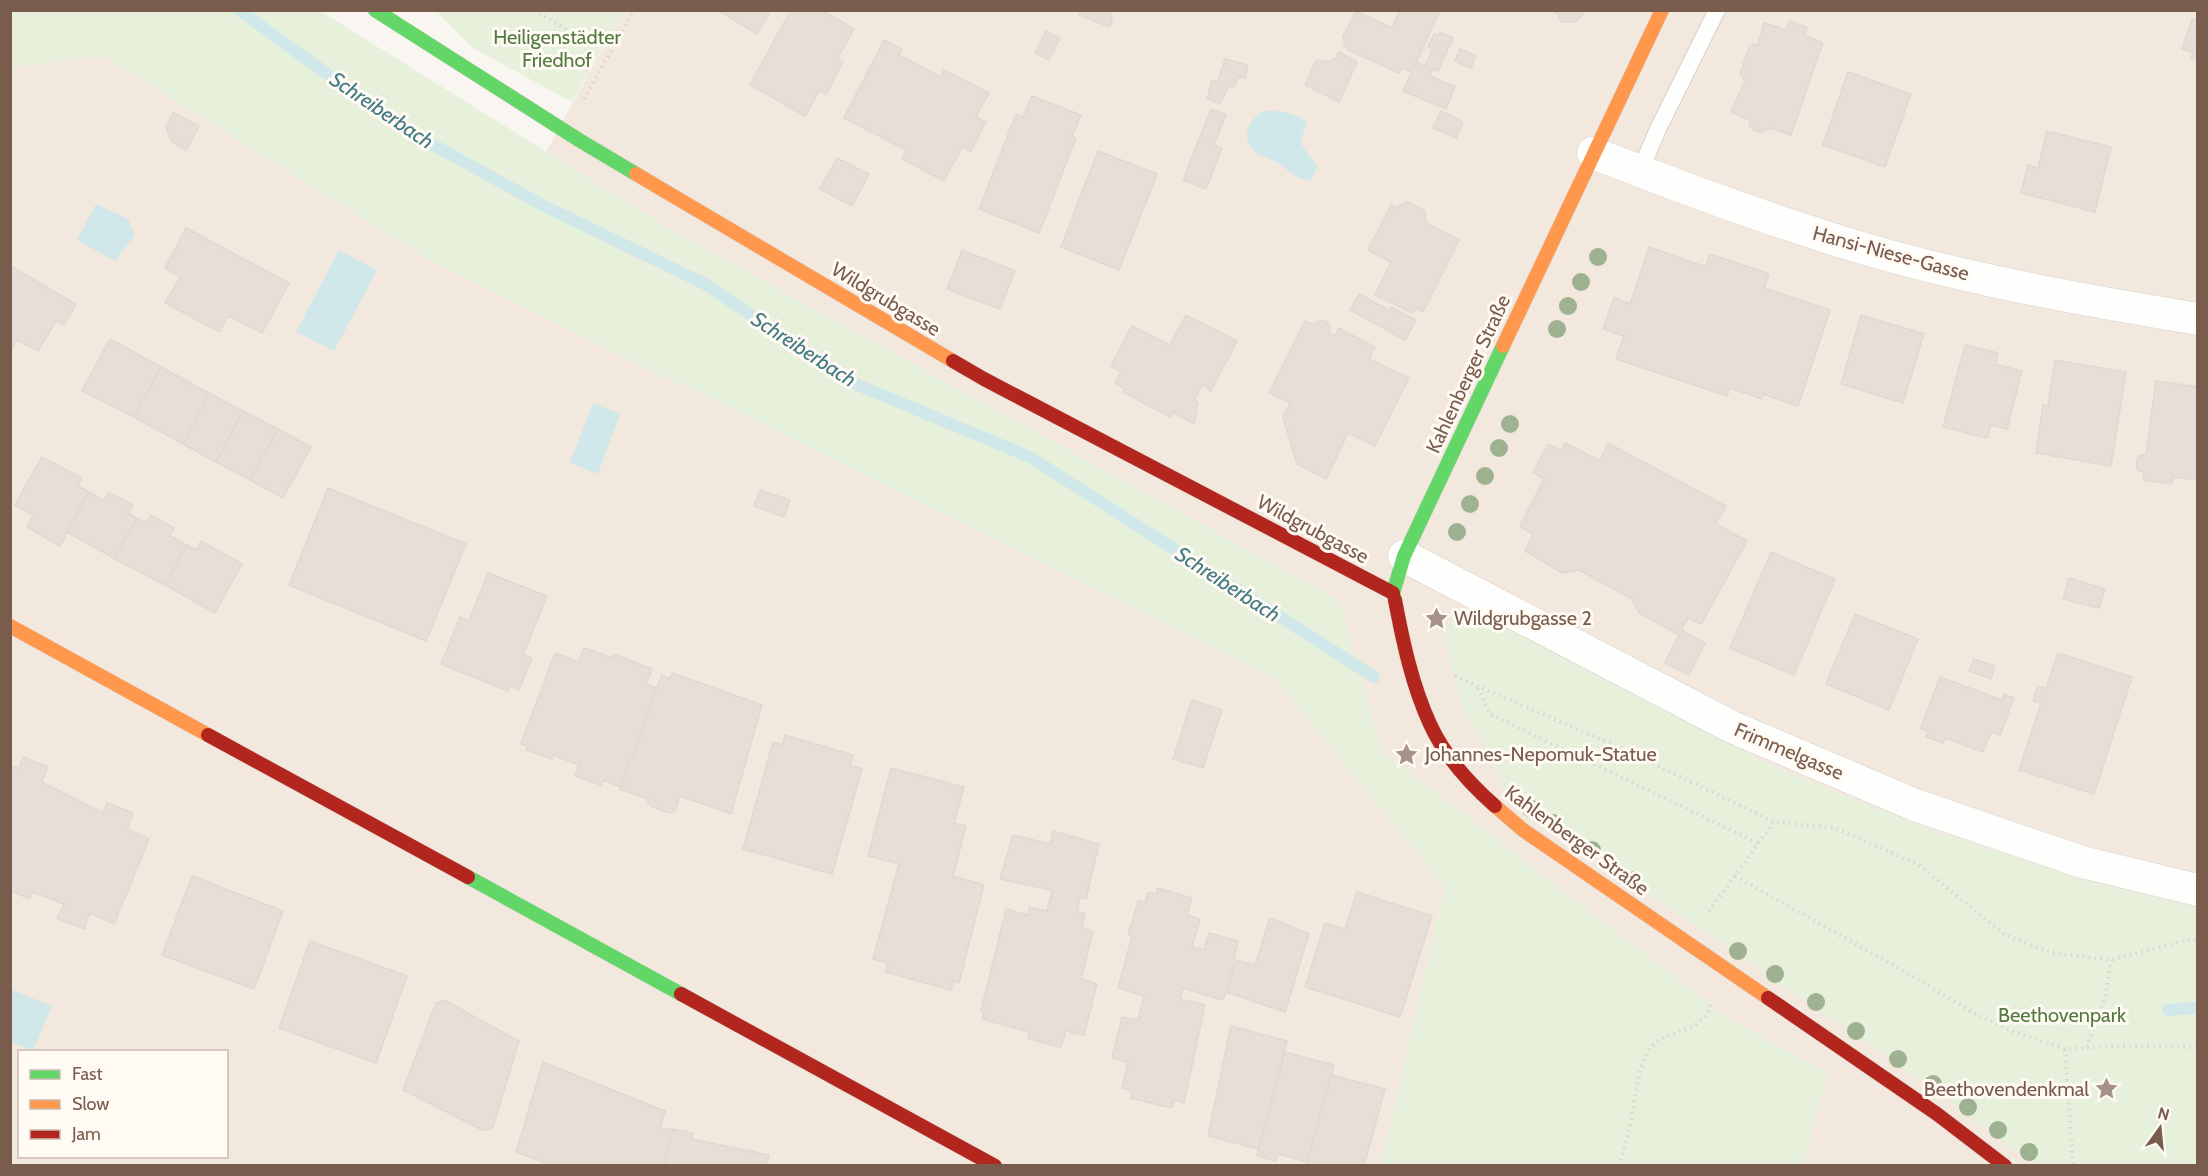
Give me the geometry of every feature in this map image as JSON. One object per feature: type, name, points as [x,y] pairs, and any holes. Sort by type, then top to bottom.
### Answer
[{"type":"street","name":"Wildgrubgasse","points":[[375,10],[566,131],[984,379],[1393,593]]},
{"type":"street","name":"Kahlenberger Straße","points":[[1662,10],[1404,556],[1393,593],[1405,651],[1430,724],[1448,754],[1479,792],[1523,830],[1937,1114],[2005,1166]]},
{"type":"street","name":"Hansi-Niese-Gasse","points":[[1593,153],[1842,242],[1906,260],[2012,285],[2198,319]]},
{"type":"street","name":"Frimmelgasse","points":[[1404,556],[1732,727],[1915,805],[2082,862],[2198,890]]},
{"type":"street","points":[[10,626],[995,1166]]},
{"type":"lane","points":[[1641,171],[1658,129],[1717,10]]},
{"type":"path","points":[[534,10],[582,39]]},
{"type":"path","points":[[566,131],[634,10]]},
{"type":"path","points":[[1451,674],[1623,749],[1774,822],[1835,828],[1919,865],[2005,935],[2052,953],[2111,960],[2190,939],[2198,940]]},
{"type":"path","points":[[1477,687],[1490,714],[1758,843]]},
{"type":"path","points":[[1687,942],[1774,822]]},
{"type":"path","points":[[1735,876],[1975,1014],[2014,1032],[2065,1049],[2198,1047]]},
{"type":"path","points":[[2087,1047],[2105,997],[2111,960]]},
{"type":"path","points":[[1619,1166],[1629,1134],[1646,1055],[1659,1040],[1702,1021],[1711,1005],[1711,994]]},
{"type":"path","points":[[2065,1049],[2073,1163],[2071,1166]]},
{"type":"shaded area","points":[[623,11],[2197,11],[2197,1165],[1803,1165],[1828,1072],[1732,1021],[1381,750],[1340,601],[670,229],[546,152]]},
{"type":"shaded area","points":[[104,56],[428,259],[1275,679],[1445,887],[1381,1165],[11,1165],[10,67]]},
{"type":"green space","points":[[10,11],[320,11],[670,229],[1340,601],[1381,750],[1732,1021],[1828,1072],[1803,1165],[1381,1165],[1445,887],[1275,679],[428,259],[104,56],[11,67]]},
{"type":"green space","name":"Heiligenstädter Friedhof","points":[[436,11],[623,11],[572,102],[473,48]]},
{"type":"green space","name":"Beethovenpark","points":[[1459,611],[1491,616],[1772,766],[1928,829],[2091,882],[2197,908],[2197,1165],[2034,1165],[1934,1089],[1510,798],[1463,708],[1447,650],[1446,629]]},
{"type":"water","points":[[1263,111],[1292,114],[1307,123],[1301,141],[1317,168],[1310,181],[1296,176],[1278,163],[1259,154],[1249,145],[1248,129],[1258,114]]},
{"type":"water","points":[[96,204],[128,219],[135,235],[115,261],[77,240]]},
{"type":"water","points":[[339,250],[377,270],[334,351],[296,332]]},
{"type":"water","points":[[593,403],[620,414],[598,474],[570,463]]},
{"type":"water","points":[[10,989],[52,1006],[33,1050],[11,1042]]},
{"type":"building","points":[[718,10],[771,10],[757,34]]},
{"type":"building","points":[[791,10],[822,10],[854,29],[837,59],[843,62],[826,94],[820,90],[805,116],[750,85]]},
{"type":"building","points":[[1081,10],[1110,10],[1112,19],[1110,27],[1079,15]]},
{"type":"building","points":[[1400,10],[1440,10],[1412,72],[1402,68],[1399,73],[1345,46],[1343,36],[1356,11],[1392,28]]},
{"type":"building","points":[[1550,10],[1583,10],[1584,14],[1575,22],[1561,22],[1558,14]]},
{"type":"building","points":[[2192,19],[2198,21],[2198,61],[2191,58],[2193,52],[2182,49]]},
{"type":"building","points":[[1790,21],[1807,28],[1804,35],[1823,43],[1791,135],[1770,128],[1761,133],[1753,130],[1749,124],[1750,120],[1731,112],[1745,81],[1740,73],[1750,46],[1758,44],[1764,23],[1786,30]]},
{"type":"building","points":[[1046,31],[1060,38],[1049,60],[1035,53]]},
{"type":"building","points":[[1440,32],[1453,38],[1438,71],[1432,69],[1430,76],[1455,87],[1446,109],[1403,91],[1416,62],[1425,66],[1433,49],[1428,47],[1434,34],[1439,36]]},
{"type":"building","points":[[884,40],[902,49],[899,55],[941,77],[944,70],[989,93],[976,117],[986,122],[971,151],[962,147],[944,181],[902,159],[906,150],[844,118]]},
{"type":"building","points":[[1460,49],[1476,56],[1471,68],[1455,61]]},
{"type":"building","points":[[1339,52],[1357,62],[1339,102],[1305,85],[1316,60],[1329,62],[1335,59]]},
{"type":"building","points":[[1225,59],[1248,65],[1245,78],[1238,77],[1234,87],[1229,86],[1220,103],[1207,99],[1212,80],[1218,82]]},
{"type":"building","points":[[1848,72],[1911,94],[1885,167],[1823,145]]},
{"type":"building","points":[[1032,96],[1081,115],[1072,137],[1076,138],[1039,233],[979,209],[1016,114],[1023,117]]},
{"type":"building","points":[[1211,109],[1226,115],[1214,145],[1222,148],[1206,189],[1183,180]]},
{"type":"building","points":[[1441,111],[1463,122],[1456,138],[1433,128]]},
{"type":"building","points":[[173,113],[199,126],[186,150],[171,141],[166,127]]},
{"type":"building","points":[[2047,131],[2111,147],[2095,212],[2021,193],[2028,165],[2038,168]]},
{"type":"building","points":[[1098,151],[1157,174],[1119,270],[1061,247]]},
{"type":"building","points":[[837,158],[869,174],[852,206],[820,189]]},
{"type":"building","points":[[1407,202],[1425,211],[1426,223],[1459,240],[1423,312],[1416,308],[1413,313],[1375,295],[1391,262],[1368,250],[1391,205],[1395,208]]},
{"type":"building","points":[[186,228],[289,283],[262,333],[228,316],[220,332],[165,303],[180,277],[165,268]]},
{"type":"building","points":[[1649,247],[1706,267],[1710,254],[1769,274],[1764,288],[1830,310],[1798,406],[1763,394],[1762,399],[1730,388],[1727,396],[1616,359],[1624,336],[1603,329],[1614,298],[1630,304]]},
{"type":"building","points":[[962,250],[1015,271],[1000,309],[947,289]]},
{"type":"building","points":[[10,266],[76,304],[64,325],[56,321],[38,351],[17,340],[10,352]]},
{"type":"building","points":[[1359,294],[1389,310],[1391,307],[1416,320],[1405,340],[1350,310]]},
{"type":"building","points":[[1186,315],[1237,341],[1211,391],[1202,385],[1194,401],[1198,403],[1194,424],[1172,412],[1170,417],[1123,392],[1125,389],[1115,383],[1121,372],[1111,366],[1132,326],[1170,345]]},
{"type":"building","points":[[1861,315],[1924,334],[1903,403],[1841,384]]},
{"type":"building","points":[[1305,321],[1314,325],[1319,321],[1326,321],[1330,327],[1329,333],[1335,335],[1339,328],[1375,347],[1369,359],[1409,378],[1375,446],[1348,433],[1326,479],[1297,464],[1283,417],[1290,403],[1269,393]]},
{"type":"building","points":[[110,339],[161,367],[134,417],[82,391]]},
{"type":"building","points":[[1965,345],[1998,353],[1995,364],[2022,371],[2007,429],[1991,425],[1987,438],[1943,427]]},
{"type":"building","points":[[2055,360],[2126,372],[2111,466],[2036,453],[2043,405],[2048,406]]},
{"type":"building","points":[[161,367],[209,393],[183,444],[134,417]]},
{"type":"building","points":[[2156,381],[2198,387],[2198,480],[2173,477],[2172,484],[2143,480],[2144,473],[2137,469],[2136,462],[2139,456],[2146,454]]},
{"type":"building","points":[[209,393],[243,411],[216,462],[183,444]]},
{"type":"building","points":[[243,411],[278,429],[250,480],[216,462]]},
{"type":"building","points":[[278,429],[311,447],[283,498],[250,480]]},
{"type":"building","points":[[1565,443],[1600,461],[1608,443],[1726,506],[1716,524],[1747,541],[1701,624],[1688,618],[1681,630],[1705,643],[1689,675],[1665,663],[1679,635],[1639,613],[1632,599],[1579,570],[1562,573],[1525,551],[1533,535],[1520,526],[1544,479],[1533,473],[1548,444],[1561,450]]},
{"type":"building","points":[[42,457],[82,478],[78,486],[89,492],[60,546],[27,527],[33,515],[15,505]]},
{"type":"building","points":[[328,488],[466,544],[426,641],[289,585]]},
{"type":"building","points":[[760,490],[790,500],[784,517],[754,506]]},
{"type":"building","points":[[89,492],[104,501],[109,493],[133,505],[128,513],[137,518],[115,559],[67,532]]},
{"type":"building","points":[[151,515],[174,528],[170,536],[187,545],[165,585],[115,559],[137,518],[146,523]]},
{"type":"building","points":[[201,541],[242,564],[215,613],[165,585],[187,545],[196,550]]},
{"type":"building","points":[[1771,552],[1835,579],[1794,675],[1730,648]]},
{"type":"building","points":[[488,573],[547,596],[523,655],[532,658],[519,690],[510,686],[508,691],[441,664],[460,617],[469,621]]},
{"type":"building","points":[[2069,578],[2105,589],[2099,608],[2063,599]]},
{"type":"building","points":[[1855,614],[1918,639],[1889,710],[1826,684]]},
{"type":"building","points":[[584,648],[613,658],[614,654],[652,669],[646,684],[658,688],[621,787],[603,780],[601,785],[575,776],[579,765],[553,755],[552,759],[526,750],[528,746],[521,744],[555,653],[579,662]]},
{"type":"building","points":[[2058,653],[2132,677],[2094,794],[2019,770],[2041,703],[2033,701],[2038,686],[2046,688]]},
{"type":"building","points":[[1974,659],[1995,666],[1991,679],[1969,671]]},
{"type":"building","points":[[672,673],[762,705],[731,814],[680,796],[675,810],[670,813],[653,807],[648,803],[648,799],[620,789],[662,675],[670,679]]},
{"type":"building","points":[[1940,677],[2002,700],[2004,694],[2014,698],[2000,735],[1991,732],[1983,752],[1945,738],[1943,743],[1926,737],[1928,731],[1921,728]]},
{"type":"building","points":[[1192,700],[1222,710],[1203,768],[1173,759]]},
{"type":"building","points":[[785,735],[853,755],[850,765],[862,769],[832,874],[743,849],[773,742],[783,745]]},
{"type":"building","points":[[23,757],[48,767],[42,782],[103,813],[107,803],[133,813],[127,829],[149,839],[114,924],[90,913],[84,929],[57,918],[64,904],[33,892],[29,899],[10,890],[10,765],[19,768]]},
{"type":"building","points":[[891,768],[964,787],[954,823],[966,826],[953,876],[984,885],[959,983],[953,981],[951,990],[885,972],[888,963],[873,959],[899,864],[868,856]]},
{"type":"building","points":[[1053,831],[1099,844],[1086,899],[1080,897],[1077,911],[1085,914],[1082,928],[1093,932],[1081,979],[1097,984],[1084,1035],[1066,1031],[1061,1047],[1028,1039],[1029,1032],[982,1019],[984,1011],[981,1011],[1006,909],[1028,915],[1030,907],[1047,911],[1052,890],[1000,879],[1013,835],[1050,844]]},
{"type":"building","points":[[192,876],[283,911],[254,989],[162,955]]},
{"type":"building","points":[[1158,888],[1192,898],[1187,915],[1200,919],[1192,947],[1204,950],[1209,933],[1238,941],[1234,959],[1236,960],[1223,1000],[1182,988],[1181,999],[1205,1005],[1184,1103],[1174,1100],[1172,1108],[1130,1098],[1132,1091],[1122,1088],[1128,1062],[1112,1058],[1122,1017],[1138,1020],[1144,996],[1118,988],[1132,936],[1128,935],[1138,901],[1145,902],[1148,892],[1156,894]]},
{"type":"building","points":[[1357,892],[1432,916],[1400,1017],[1305,987],[1325,923],[1345,929]]},
{"type":"building","points":[[1270,918],[1309,934],[1285,1012],[1226,992],[1236,960],[1255,965]]},
{"type":"building","points":[[310,941],[407,976],[376,1063],[279,1028]]},
{"type":"building","points":[[444,1000],[519,1041],[493,1127],[484,1131],[403,1090],[436,1003]]},
{"type":"building","points":[[1231,1026],[1287,1041],[1259,1149],[1208,1136]]},
{"type":"building","points":[[1285,1052],[1334,1065],[1307,1162],[1278,1154],[1276,1161],[1257,1156]]},
{"type":"building","points":[[543,1062],[665,1111],[660,1129],[673,1129],[664,1166],[553,1166],[516,1152]]},
{"type":"building","points":[[1331,1075],[1385,1089],[1364,1166],[1306,1166]]},
{"type":"building","points":[[673,1129],[693,1133],[692,1139],[769,1155],[767,1166],[664,1166]]},
{"type":"waterway","name":"Schreiberbach","points":[[239,10],[399,126],[544,206],[705,284],[853,383],[1030,457],[1374,677]]},
{"type":"waterway","name":"Schreiberbach","points":[[2168,1010],[2198,1008]]},
{"type":"traffic: fast","points":[[375,10],[636,174]]},
{"type":"traffic: fast","points":[[1395,600],[1393,593],[1404,556],[1503,346]]},
{"type":"traffic: fast","points":[[468,877],[681,994]]},
{"type":"traffic: slow","points":[[1503,346],[1662,10]]},
{"type":"traffic: slow","points":[[636,174],[953,361]]},
{"type":"traffic: slow","points":[[10,626],[208,735]]},
{"type":"traffic: slow","points":[[1495,806],[1523,830],[1768,998]]},
{"type":"traffic: jam","points":[[953,361],[1393,593]]},
{"type":"traffic: jam","points":[[1395,600],[1413,679],[1430,724],[1458,768],[1495,806]]},
{"type":"traffic: jam","points":[[208,735],[468,877]]},
{"type":"traffic: jam","points":[[681,994],[995,1166]]},
{"type":"traffic: jam","points":[[1768,998],[1937,1114],[2005,1166]]},
{"type":"place","name":"Wildgrubgasse 2","points":[[1436,618]]},
{"type":"place","name":"Johannes-Nepomuk-Statue","points":[[1407,754]]},
{"type":"place","name":"Beethovendenkmal","points":[[2107,1089]]}]
